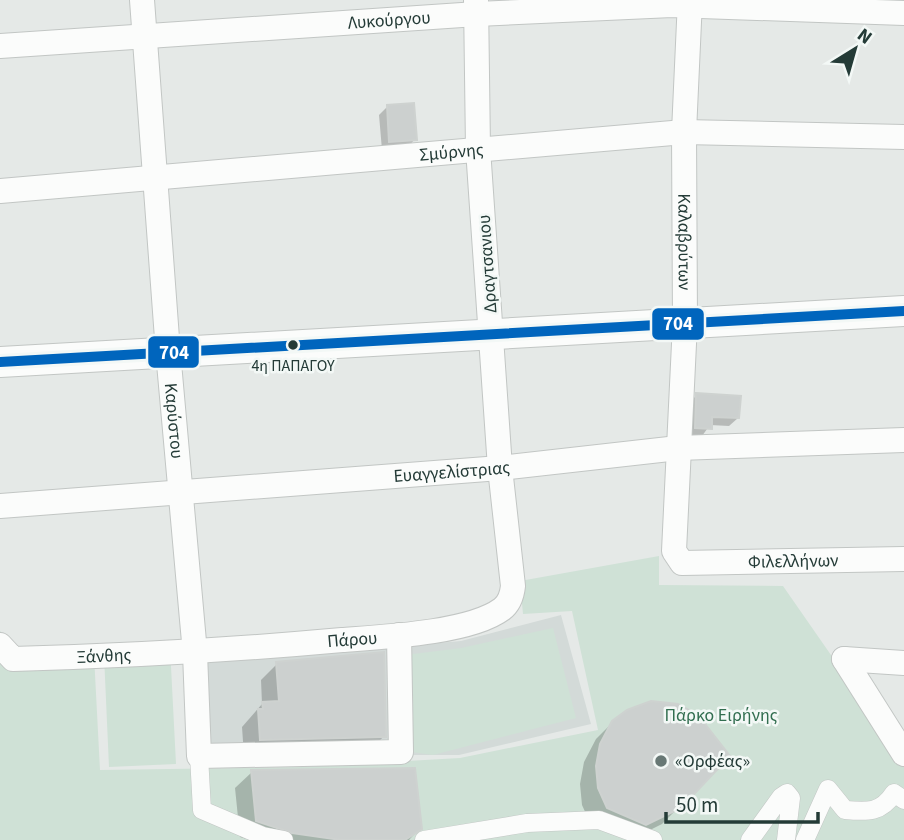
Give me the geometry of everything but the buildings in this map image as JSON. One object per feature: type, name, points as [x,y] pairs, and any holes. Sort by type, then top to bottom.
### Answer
[{"type":"street","name":"Καρύστου","points":[[142,0],[147,37],[167,352],[195,653],[199,756]]},
{"type":"street","name":"Λυκούργου","points":[[0,46],[147,37],[476,7],[690,3],[904,13]]},
{"type":"street","name":"Καλαβρύτων","points":[[682,563],[672,545],[685,323],[684,132],[690,3]]},
{"type":"street","name":"Δραγτσανιου","points":[[476,7],[478,149],[500,468],[513,586],[512,596],[503,608]]},
{"type":"street","name":"Σμύρνης","points":[[0,191],[684,132],[904,137]]},
{"type":"street","points":[[0,362],[904,311]]},
{"type":"street","name":"Ευαγγελίστριας","points":[[0,506],[500,468],[678,447],[904,440]]},
{"type":"street","name":"Φιλελλήνων","points":[[682,563],[904,559]]},
{"type":"street","name":"Πάρου","points":[[195,653],[399,635],[483,619],[503,608]]},
{"type":"street","points":[[284,840],[263,836],[202,810],[199,756],[401,752],[399,635]]},
{"type":"street","name":"Ξάνθης","points":[[7,652],[195,653]]},
{"type":"street","points":[[904,663],[844,659],[904,754]]},
{"type":"street","points":[[805,840],[828,789],[845,810],[871,812],[885,806],[894,793],[904,800]]},
{"type":"street","points":[[750,840],[780,797],[787,793],[791,798],[786,840]]},
{"type":"street","points":[[424,840],[527,823],[599,820],[653,840]]},
{"type":"shaded area","points":[[561,615],[591,724],[459,755],[208,755],[203,656],[394,647],[461,641]]},
{"type":"green space","name":"Πάρκο Ειρήνης","points":[[659,556],[659,585],[783,586],[904,760],[904,840],[0,840],[0,631],[27,657],[94,655],[100,770],[301,767],[460,758],[598,730],[572,611],[523,614],[520,581]]},
{"type":"green space","points":[[553,628],[576,718],[433,755],[412,752],[405,655],[461,648]]},
{"type":"green space","points":[[170,647],[176,764],[109,767],[104,655]]},
{"type":"transit line","name":"704","points":[[0,362],[904,311]]},
{"type":"place","name":"4η ΠΑΠΑΓΟΥ","points":[[293,345]]},
{"type":"place","name":"«Ορφέας»","points":[[661,761]]}]
